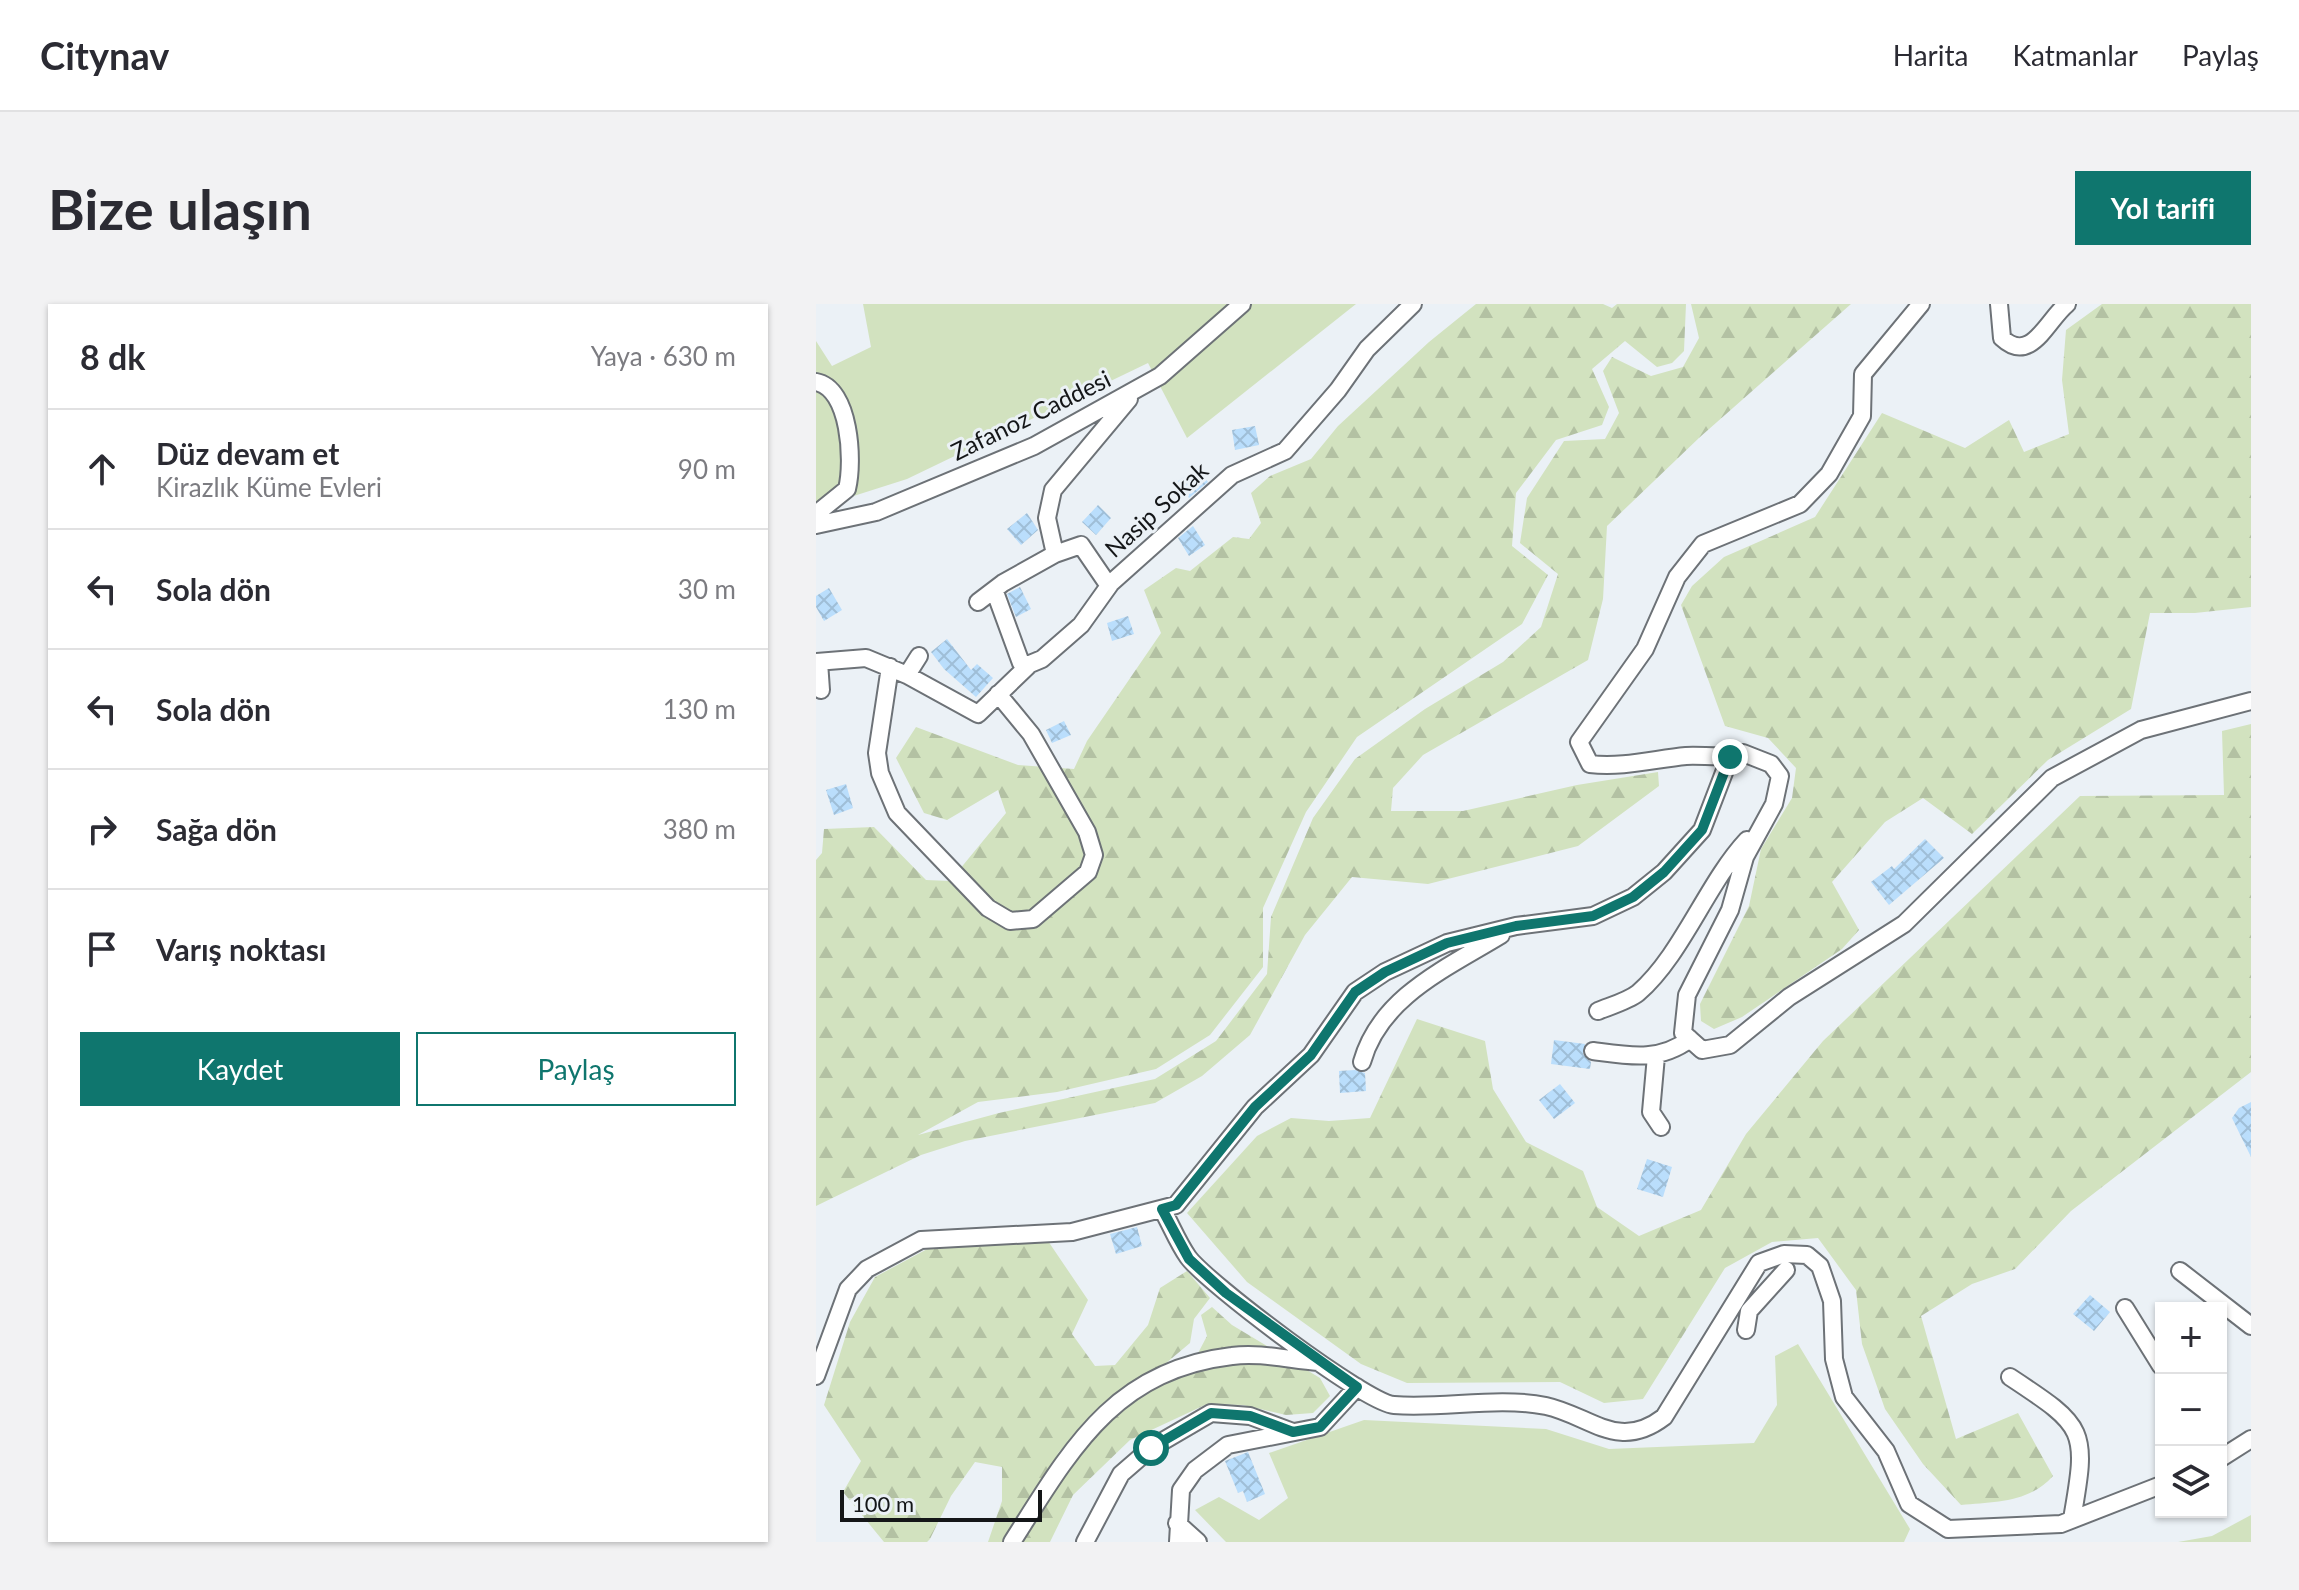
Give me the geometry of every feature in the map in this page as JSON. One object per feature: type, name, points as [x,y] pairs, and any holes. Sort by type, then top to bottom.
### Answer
[{"type":"street","name":"Zafanoz Caddesi","points":[[816,525],[896,505],[1034,446],[1135,392],[1183,358],[1242,304]]},
{"type":"street","name":"Nasip Sokak","points":[[907,675],[978,714],[1030,664],[1081,625],[1109,586],[1232,475],[1285,451],[1338,390],[1367,349],[1413,304]]},
{"type":"street","points":[[1921,304],[1920,310],[1887,342],[1863,374],[1862,416],[1829,474],[1800,504],[1703,544],[1677,577],[1645,649],[1579,742],[1590,764],[1605,766],[1690,756],[1730,757],[1743,753],[1771,764],[1780,776],[1774,804],[1745,857],[1730,910],[1687,995],[1683,1033],[1702,1050],[1730,1045],[1789,997],[1904,924],[2052,778],[2141,730],[2251,701]]},
{"type":"street","points":[[1999,304],[2002,338],[2010,346],[2024,347],[2036,342],[2067,304]]},
{"type":"street","points":[[816,382],[830,386],[836,395],[850,439],[847,489],[816,514]]},
{"type":"street","points":[[1055,554],[1047,518],[1053,490],[1135,392]]},
{"type":"street","points":[[978,602],[1003,583],[1055,554],[1081,545],[1109,586]]},
{"type":"street","points":[[995,592],[1021,663],[1030,664]]},
{"type":"street","points":[[821,690],[817,662],[866,658],[907,675],[919,656]]},
{"type":"street","points":[[890,667],[877,753],[880,773],[897,813],[988,908],[1010,921],[1033,919],[1088,872],[1094,855],[1087,832],[1039,747],[998,694]]},
{"type":"street","points":[[816,1376],[848,1289],[867,1269],[921,1240],[1072,1232],[1176,1205],[1255,1107],[1311,1055],[1355,992],[1385,972],[1447,943],[1516,926],[1593,916],[1633,897],[1664,872],[1702,830],[1730,757]]},
{"type":"street","points":[[1598,1011],[1637,994],[1684,935],[1733,855],[1764,822]]},
{"type":"street","points":[[1362,1062],[1368,1040],[1380,1020],[1413,989],[1516,926]]},
{"type":"street","points":[[1593,1051],[1656,1056],[1672,1052],[1690,1039]]},
{"type":"street","points":[[1656,1056],[1651,1112],[1661,1127]]},
{"type":"street","points":[[1162,1209],[1189,1259],[1226,1293],[1320,1363],[1391,1405],[1515,1402],[1549,1407],[1607,1432],[1647,1430],[1664,1417],[1759,1263],[1784,1254],[1807,1255],[1820,1266],[1832,1301],[1834,1359],[1844,1397],[1886,1451],[1909,1504],[1947,1536],[2061,1524],[2155,1487]]},
{"type":"street","points":[[1746,1330],[1749,1311],[1786,1270]]},
{"type":"street","points":[[2180,1271],[2251,1326]]},
{"type":"street","points":[[1731,1306],[1749,1311]]},
{"type":"street","points":[[2125,1308],[2155,1356]]},
{"type":"street","points":[[1012,1542],[1074,1445],[1092,1423],[1128,1394],[1181,1368],[1234,1355],[1320,1363]]},
{"type":"street","points":[[2010,1377],[2059,1409],[2070,1422],[2082,1452],[2072,1519]]},
{"type":"street","points":[[1178,1542],[1181,1490],[1195,1470],[1228,1445],[1320,1427],[1357,1387]]},
{"type":"street","points":[[1085,1542],[1121,1474],[1151,1448],[1211,1413],[1250,1416],[1293,1432]]},
{"type":"street","points":[[2227,1454],[2251,1439]]},
{"type":"street","points":[[1177,1523],[1198,1542]]},
{"type":"green space","points":[[863,304],[1356,304],[1187,438],[1148,363],[907,479],[816,508],[816,341],[832,366],[871,347]]},
{"type":"green space","points":[[1476,304],[1603,304],[1612,308],[1617,304],[1686,304],[1684,351],[1672,363],[1657,367],[1625,341],[1592,369],[1609,407],[1602,425],[1556,440],[1516,493],[1512,546],[1548,575],[1522,624],[1357,737],[1306,812],[1263,908],[1263,967],[1210,1035],[1156,1069],[1057,1092],[978,1102],[918,1135],[999,1113],[1155,1079],[1216,1041],[1267,974],[1271,917],[1313,818],[1355,759],[1425,709],[1503,662],[1541,627],[1558,574],[1520,543],[1527,498],[1564,441],[1605,439],[1619,413],[1603,371],[1612,357],[1651,376],[1683,367],[1699,338],[1691,304],[1851,304],[1700,437],[1607,526],[1603,599],[1588,660],[1423,755],[1393,788],[1391,811],[1463,811],[1577,785],[1658,772],[1659,786],[1578,846],[1428,884],[1352,877],[1305,935],[1250,1035],[1202,1076],[1155,1103],[965,1141],[921,1155],[816,1206],[816,860],[822,853],[824,829],[874,827],[926,880],[950,881],[1006,813],[998,790],[947,820],[924,813],[896,758],[916,727],[1018,765],[1074,769],[1087,741],[1161,633],[1144,590],[1176,568],[1190,571],[1233,537],[1249,539],[1261,523],[1251,493],[1270,476],[1311,459],[1338,426],[1429,342]]},
{"type":"green space","points":[[2102,304],[2251,304],[2251,607],[2195,613],[2150,613],[2131,709],[2048,760],[1972,834],[1923,798],[1885,822],[1832,882],[1859,930],[1842,949],[1742,1017],[1714,1029],[1701,1021],[1700,1004],[1749,906],[1761,849],[1792,798],[1796,768],[1768,738],[1725,726],[1681,605],[1692,586],[1724,557],[1815,517],[1882,413],[1965,448],[2009,420],[2024,452],[2069,434],[2062,380],[2066,330]]},
{"type":"green space","points":[[2251,724],[2251,1072],[2071,1211],[2015,1269],[1972,1284],[1921,1316],[1956,1439],[2018,1413],[2053,1476],[2033,1492],[2010,1500],[1961,1505],[1923,1464],[1885,1409],[1862,1344],[1856,1290],[1818,1238],[1772,1242],[1725,1268],[1643,1399],[1604,1403],[1560,1382],[1407,1383],[1361,1364],[1247,1282],[1187,1213],[1257,1136],[1291,1118],[1329,1121],[1370,1118],[1417,1019],[1485,1041],[1493,1089],[1526,1142],[1583,1171],[1597,1207],[1639,1236],[1701,1210],[1746,1134],[1823,1041],[2080,796],[2224,795],[2222,731]]},
{"type":"green space","points":[[1048,1241],[1088,1300],[1072,1334],[1095,1366],[1115,1365],[1148,1325],[1160,1288],[1187,1271],[1210,1298],[1194,1319],[1190,1343],[1165,1364],[1122,1389],[1057,1454],[1126,1400],[1197,1355],[1207,1336],[1201,1315],[1212,1307],[1232,1325],[1320,1378],[1330,1396],[1313,1413],[1286,1415],[1243,1405],[1207,1404],[1130,1440],[1073,1495],[1050,1542],[988,1542],[1002,1501],[1002,1467],[975,1462],[951,1496],[927,1542],[884,1542],[843,1492],[861,1461],[824,1405],[850,1322],[875,1277],[931,1247]]},
{"type":"green space","points":[[1798,1344],[1910,1529],[1904,1542],[1226,1542],[1195,1510],[1219,1497],[1259,1520],[1288,1498],[1269,1453],[1364,1420],[1546,1429],[1609,1449],[1754,1443],[1777,1405],[1775,1356]]},
{"type":"green space","points":[[2251,1515],[2251,1542],[2178,1542],[2212,1536]]},
{"type":"building","points":[[1255,426],[1259,445],[1235,450],[1232,430]]},
{"type":"building","points":[[1198,468],[1208,482],[1189,498],[1178,481]]},
{"type":"building","points":[[1098,505],[1111,518],[1096,535],[1082,522]]},
{"type":"building","points":[[1027,513],[1038,530],[1021,545],[1007,529]]},
{"type":"building","points":[[1193,526],[1205,545],[1189,556],[1178,538]]},
{"type":"building","points":[[1020,587],[1031,609],[1016,617],[1007,594]]},
{"type":"building","points":[[829,588],[842,610],[824,621],[816,607],[816,596]]},
{"type":"building","points":[[1128,616],[1134,634],[1112,641],[1107,623]]},
{"type":"building","points":[[947,639],[971,670],[977,664],[993,678],[976,697],[944,669],[931,652]]},
{"type":"building","points":[[1064,721],[1071,735],[1052,743],[1046,730]]},
{"type":"building","points":[[846,784],[853,808],[834,815],[826,790]]},
{"type":"building","points":[[1925,839],[1944,858],[1889,905],[1871,882],[1892,866],[1894,869]]},
{"type":"building","points":[[1554,1040],[1585,1044],[1583,1054],[1591,1062],[1590,1069],[1551,1064]]},
{"type":"building","points":[[1339,1071],[1365,1073],[1366,1091],[1340,1093]]},
{"type":"building","points":[[1560,1084],[1575,1103],[1554,1119],[1539,1100]]},
{"type":"building","points":[[2251,1102],[2251,1157],[2232,1118],[2239,1108]]},
{"type":"building","points":[[1647,1159],[1672,1167],[1663,1197],[1637,1189]]},
{"type":"building","points":[[1137,1227],[1142,1246],[1116,1254],[1110,1234]]},
{"type":"building","points":[[2090,1295],[2110,1312],[2094,1331],[2073,1314]]},
{"type":"building","points":[[1248,1452],[1265,1494],[1247,1502],[1243,1491],[1238,1493],[1225,1461]]},
{"type":"route","points":[[1151,1448],[1211,1413],[1250,1416],[1293,1432],[1320,1427],[1357,1387],[1226,1293],[1189,1259],[1162,1209],[1176,1205],[1255,1107],[1311,1055],[1355,992],[1385,972],[1447,943],[1516,926],[1593,916],[1633,897],[1664,872],[1702,830],[1730,757]]}]
